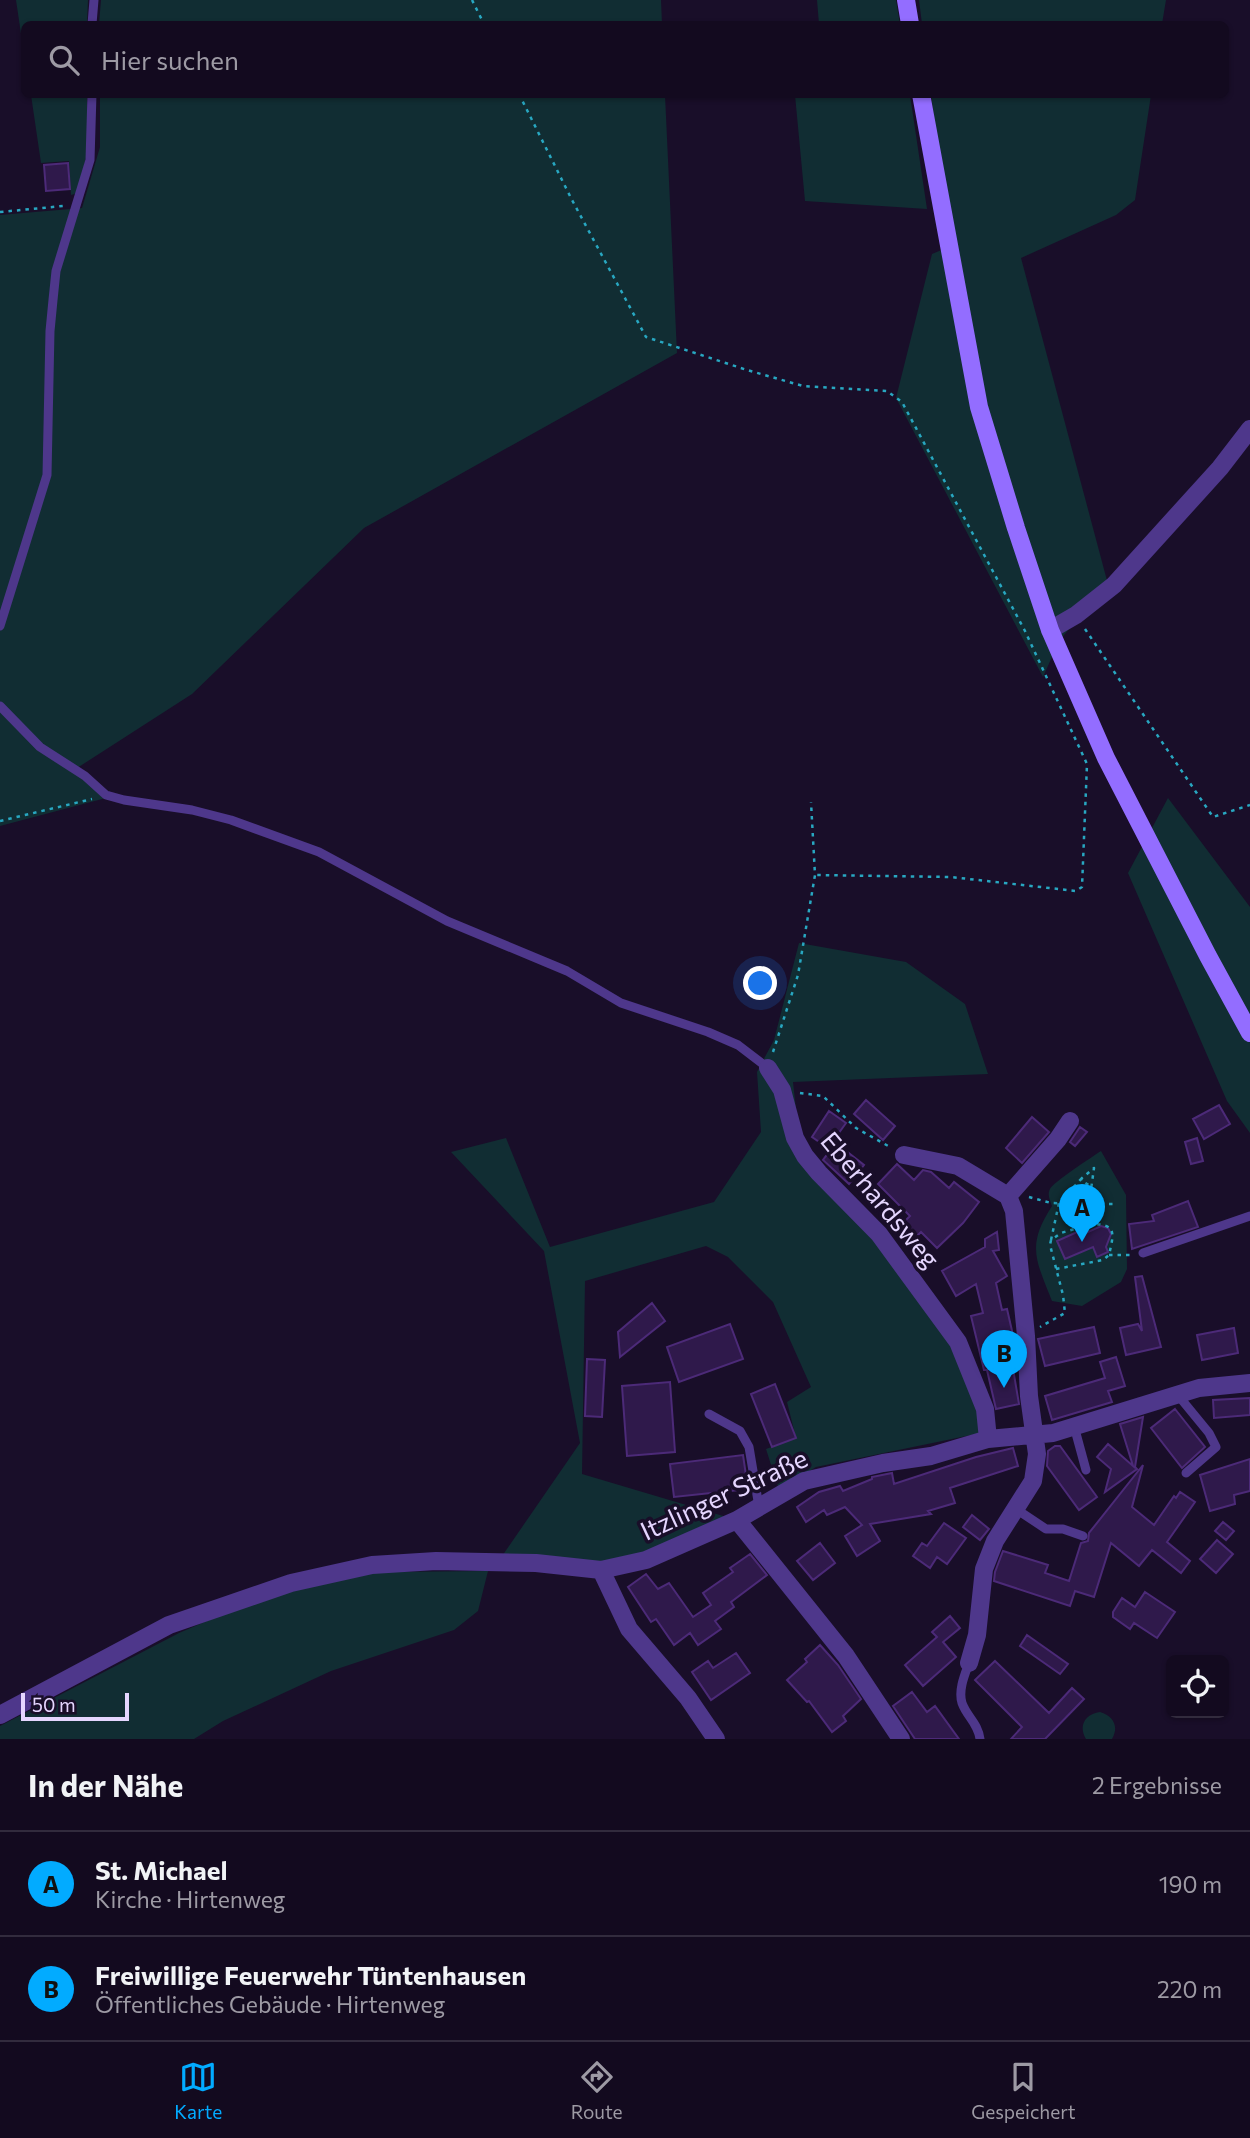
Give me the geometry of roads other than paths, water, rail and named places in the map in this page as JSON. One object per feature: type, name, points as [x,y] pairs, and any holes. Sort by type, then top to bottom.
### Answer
[{"type":"main road","points":[[906,0],[910,21]]},
{"type":"main road","points":[[922,98],[979,407],[1050,630],[1107,758],[1250,1033]]},
{"type":"street","points":[[1050,630],[1076,615],[1114,585],[1220,468],[1250,429]]},
{"type":"street","name":"Eberhardsweg","points":[[768,1068],[782,1090],[795,1139],[804,1156],[879,1234],[958,1342],[985,1409],[988,1439]]},
{"type":"street","points":[[969,1662],[977,1635],[984,1569],[995,1541],[1033,1481],[1037,1454],[1029,1396],[1015,1196],[1070,1121]]},
{"type":"street","points":[[904,1155],[958,1166],[1015,1196]]},
{"type":"street","name":"Itzlinger Straße","points":[[0,1716],[169,1625],[291,1583],[385,1564],[436,1561],[536,1563],[601,1570],[646,1560],[737,1520],[804,1481],[883,1463],[931,1456],[988,1439],[1053,1433],[1199,1388],[1250,1383]]},
{"type":"street","points":[[737,1520],[846,1656],[901,1739]]},
{"type":"street","points":[[601,1570],[629,1629],[688,1698],[716,1739]]},
{"type":"lane","points":[[92,21],[93,0]]},
{"type":"lane","points":[[0,626],[47,475],[50,331],[56,271],[90,160],[92,98]]},
{"type":"lane","points":[[0,706],[40,747],[85,776],[106,795],[192,810],[231,820],[319,852],[456,925],[568,971],[621,1003],[738,1045],[768,1068]]},
{"type":"lane","points":[[1143,1253],[1250,1216]]},
{"type":"lane","points":[[1177,1394],[1209,1433],[1216,1447],[1186,1473]]},
{"type":"lane","points":[[709,1414],[740,1431],[749,1447],[760,1507]]},
{"type":"lane","points":[[1074,1426],[1086,1470]]},
{"type":"lane","points":[[1016,1509],[1046,1529],[1063,1529],[1083,1536]]},
{"type":"lane","points":[[969,1662],[963,1679],[961,1698],[977,1725],[980,1739]]},
{"type":"place","name":"St. Michael","points":[[1082,1242]]},
{"type":"place","name":"Freiwillige Feuerwehr Tüntenhausen","points":[[1004,1388]]}]
